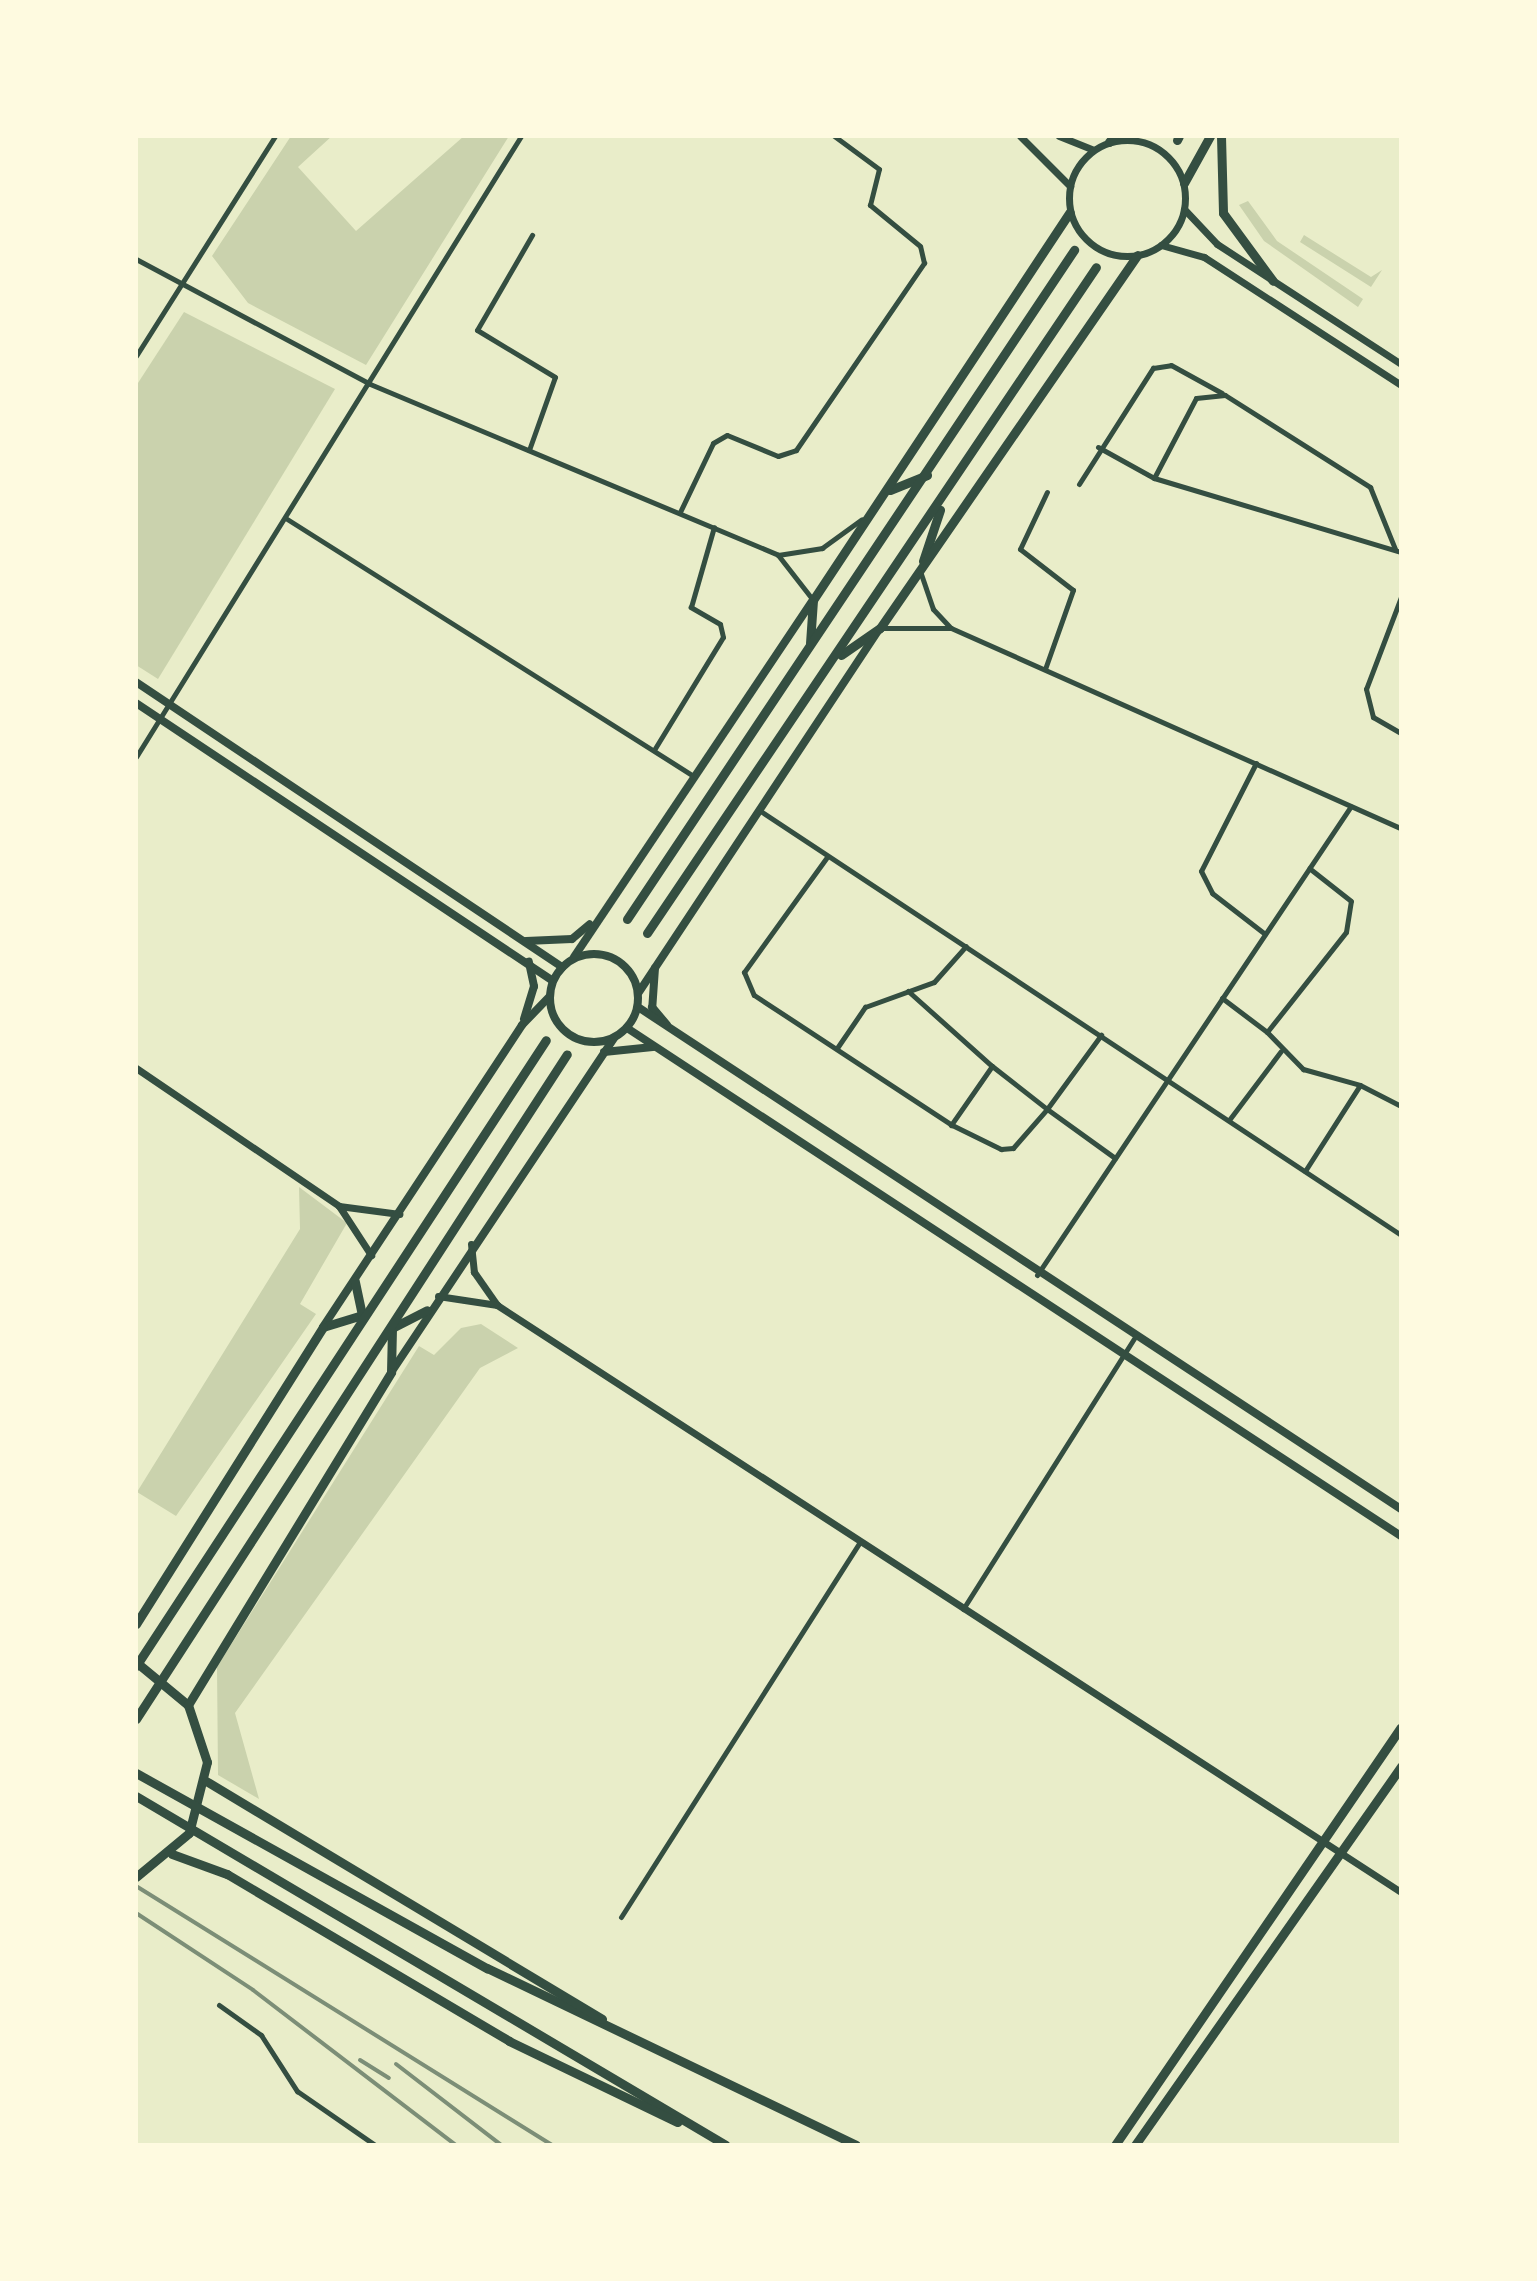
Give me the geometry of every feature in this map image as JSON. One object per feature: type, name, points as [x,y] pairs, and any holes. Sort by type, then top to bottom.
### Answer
[{"type":"main road","points":[[1184,183],[1210,136]]},
{"type":"main road","points":[[1221,136],[1223,213],[1273,281]]},
{"type":"main road","points":[[136,1624],[292,1374],[522,1025],[550,996],[553,981],[562,967],[574,957],[597,918],[889,490],[1070,212]]},
{"type":"main road","points":[[627,919],[927,475],[1074,250]]},
{"type":"main road","points":[[188,1705],[427,1310],[597,1056],[627,1028],[638,1007],[639,992],[655,965],[880,628],[1137,255]]},
{"type":"main road","points":[[647,933],[944,499],[1096,267]]},
{"type":"main road","points":[[889,490],[927,475]]},
{"type":"main road","points":[[920,571],[944,499]]},
{"type":"main road","points":[[810,646],[813,600]]},
{"type":"main road","points":[[834,660],[880,628]]},
{"type":"main road","points":[[136,682],[562,967]]},
{"type":"main road","points":[[136,703],[529,961],[553,981]]},
{"type":"main road","points":[[522,940],[572,939],[597,918]]},
{"type":"main road","points":[[574,957],[615,958],[639,992]]},
{"type":"main road","points":[[522,1025],[534,986],[529,961]]},
{"type":"main road","points":[[655,965],[652,1007],[675,1035]]},
{"type":"main road","points":[[550,996],[570,1035],[614,1038]]},
{"type":"main road","points":[[638,1007],[675,1035],[1134,1339],[1401,1509]]},
{"type":"main road","points":[[627,1028],[1401,1536]]},
{"type":"main road","points":[[136,1877],[172,1854],[189,1833],[206,1781],[201,1732],[188,1705],[136,1664],[362,1315],[546,1040]]},
{"type":"main road","points":[[597,1056],[624,1045],[660,1048]]},
{"type":"main road","points":[[136,1719],[567,1054]]},
{"type":"main road","points":[[355,1281],[362,1315]]},
{"type":"main road","points":[[392,1328],[427,1310]]},
{"type":"main road","points":[[323,1327],[362,1315]]},
{"type":"main road","points":[[391,1372],[392,1328]]},
{"type":"main road","points":[[1115,2145],[1401,1727]]},
{"type":"main road","points":[[1135,2145],[1401,1766]]},
{"type":"main road","points":[[136,1773],[653,2050],[856,2145]]},
{"type":"main road","points":[[206,1781],[653,2050]]},
{"type":"main road","points":[[136,1796],[725,2145]]},
{"type":"main road","points":[[172,1854],[227,1874],[559,2064],[725,2145]]},
{"type":"street","points":[[136,356],[275,136]]},
{"type":"street","points":[[136,757],[287,519],[521,136]]},
{"type":"street","points":[[680,512],[713,443],[727,435],[778,456],[796,450],[907,286],[924,254],[870,205],[879,169],[834,136]]},
{"type":"street","points":[[1020,136],[1070,186]]},
{"type":"street","points":[[1059,136],[1093,150]]},
{"type":"street","points":[[1111,139],[1134,140],[1159,149],[1184,183],[1184,209],[1161,245],[1137,255],[1095,247],[1070,212],[1070,186],[1093,150],[1111,139]]},
{"type":"street","points":[[1184,209],[1217,244],[1401,364]]},
{"type":"street","points":[[529,450],[555,377],[477,330],[532,235]]},
{"type":"street","points":[[1161,245],[1204,257],[1401,385]]},
{"type":"street","points":[[136,259],[370,384],[778,555],[813,600]]},
{"type":"street","points":[[1079,484],[1098,447],[1161,364],[1225,395],[1370,487],[1398,550]]},
{"type":"street","points":[[1154,478],[1196,398],[1225,395]]},
{"type":"street","points":[[1098,447],[1154,478],[1398,550]]},
{"type":"street","points":[[778,555],[844,539],[889,490]]},
{"type":"street","points":[[1045,669],[1073,590],[1020,549],[1047,492]]},
{"type":"street","points":[[287,519],[694,776]]},
{"type":"street","points":[[654,750],[723,637],[720,624],[691,607],[714,527]]},
{"type":"street","points":[[920,571],[933,609],[951,628],[1399,828],[1401,817]]},
{"type":"street","points":[[1401,597],[1366,689],[1373,717],[1401,733]]},
{"type":"street","points":[[880,628],[951,628]]},
{"type":"street","points":[[1256,763],[1201,871],[1212,893],[1265,934]]},
{"type":"street","points":[[1037,1275],[1351,806]]},
{"type":"street","points":[[759,810],[1401,1235]]},
{"type":"street","points":[[827,857],[744,972],[754,995],[951,1125],[1013,1148],[1047,1109],[1101,1035]]},
{"type":"street","points":[[1267,1032],[1353,916],[1351,901],[1309,868]]},
{"type":"street","points":[[837,1048],[865,1007],[934,982],[966,946]]},
{"type":"street","points":[[908,991],[992,1066],[1115,1158]]},
{"type":"street","points":[[1222,998],[1267,1032],[1281,1051],[1312,1074],[1360,1085],[1401,1106]]},
{"type":"street","points":[[1229,1120],[1281,1051]]},
{"type":"street","points":[[951,1125],[992,1066]]},
{"type":"street","points":[[136,1068],[339,1206],[371,1255]]},
{"type":"street","points":[[1305,1171],[1360,1085]]},
{"type":"street","points":[[339,1206],[399,1214]]},
{"type":"street","points":[[471,1244],[474,1272],[497,1305],[962,1610],[1401,1892]]},
{"type":"street","points":[[437,1296],[497,1305]]},
{"type":"street","points":[[962,1610],[1134,1339]]},
{"type":"street","points":[[621,1917],[860,1542]]},
{"type":"street","points":[[219,2005],[261,2035],[286,2082],[375,2145]]},
{"type":"green space","points":[[291,136],[332,136],[298,167],[356,231],[464,136],[509,136],[366,365],[248,303],[212,256]]},
{"type":"green space","points":[[1248,201],[1277,241],[1363,299],[1358,307],[1264,241],[1239,205]]},
{"type":"green space","points":[[1304,235],[1371,277],[1382,270],[1371,287],[1300,242]]},
{"type":"green space","points":[[184,312],[335,389],[158,679],[136,665],[136,386]]},
{"type":"green space","points":[[299,1187],[347,1223],[300,1304],[316,1314],[176,1516],[137,1492],[300,1229]]},
{"type":"green space","points":[[481,1324],[518,1348],[480,1368],[235,1713],[259,1799],[218,1775],[217,1667],[419,1346],[434,1355],[461,1328]]},
{"type":"railway","points":[[136,1886],[552,2145]]},
{"type":"railway","points":[[136,1913],[253,1990],[456,2145]]},
{"type":"railway","points":[[360,2060],[389,2078]]},
{"type":"railway","points":[[396,2064],[501,2145]]}]
